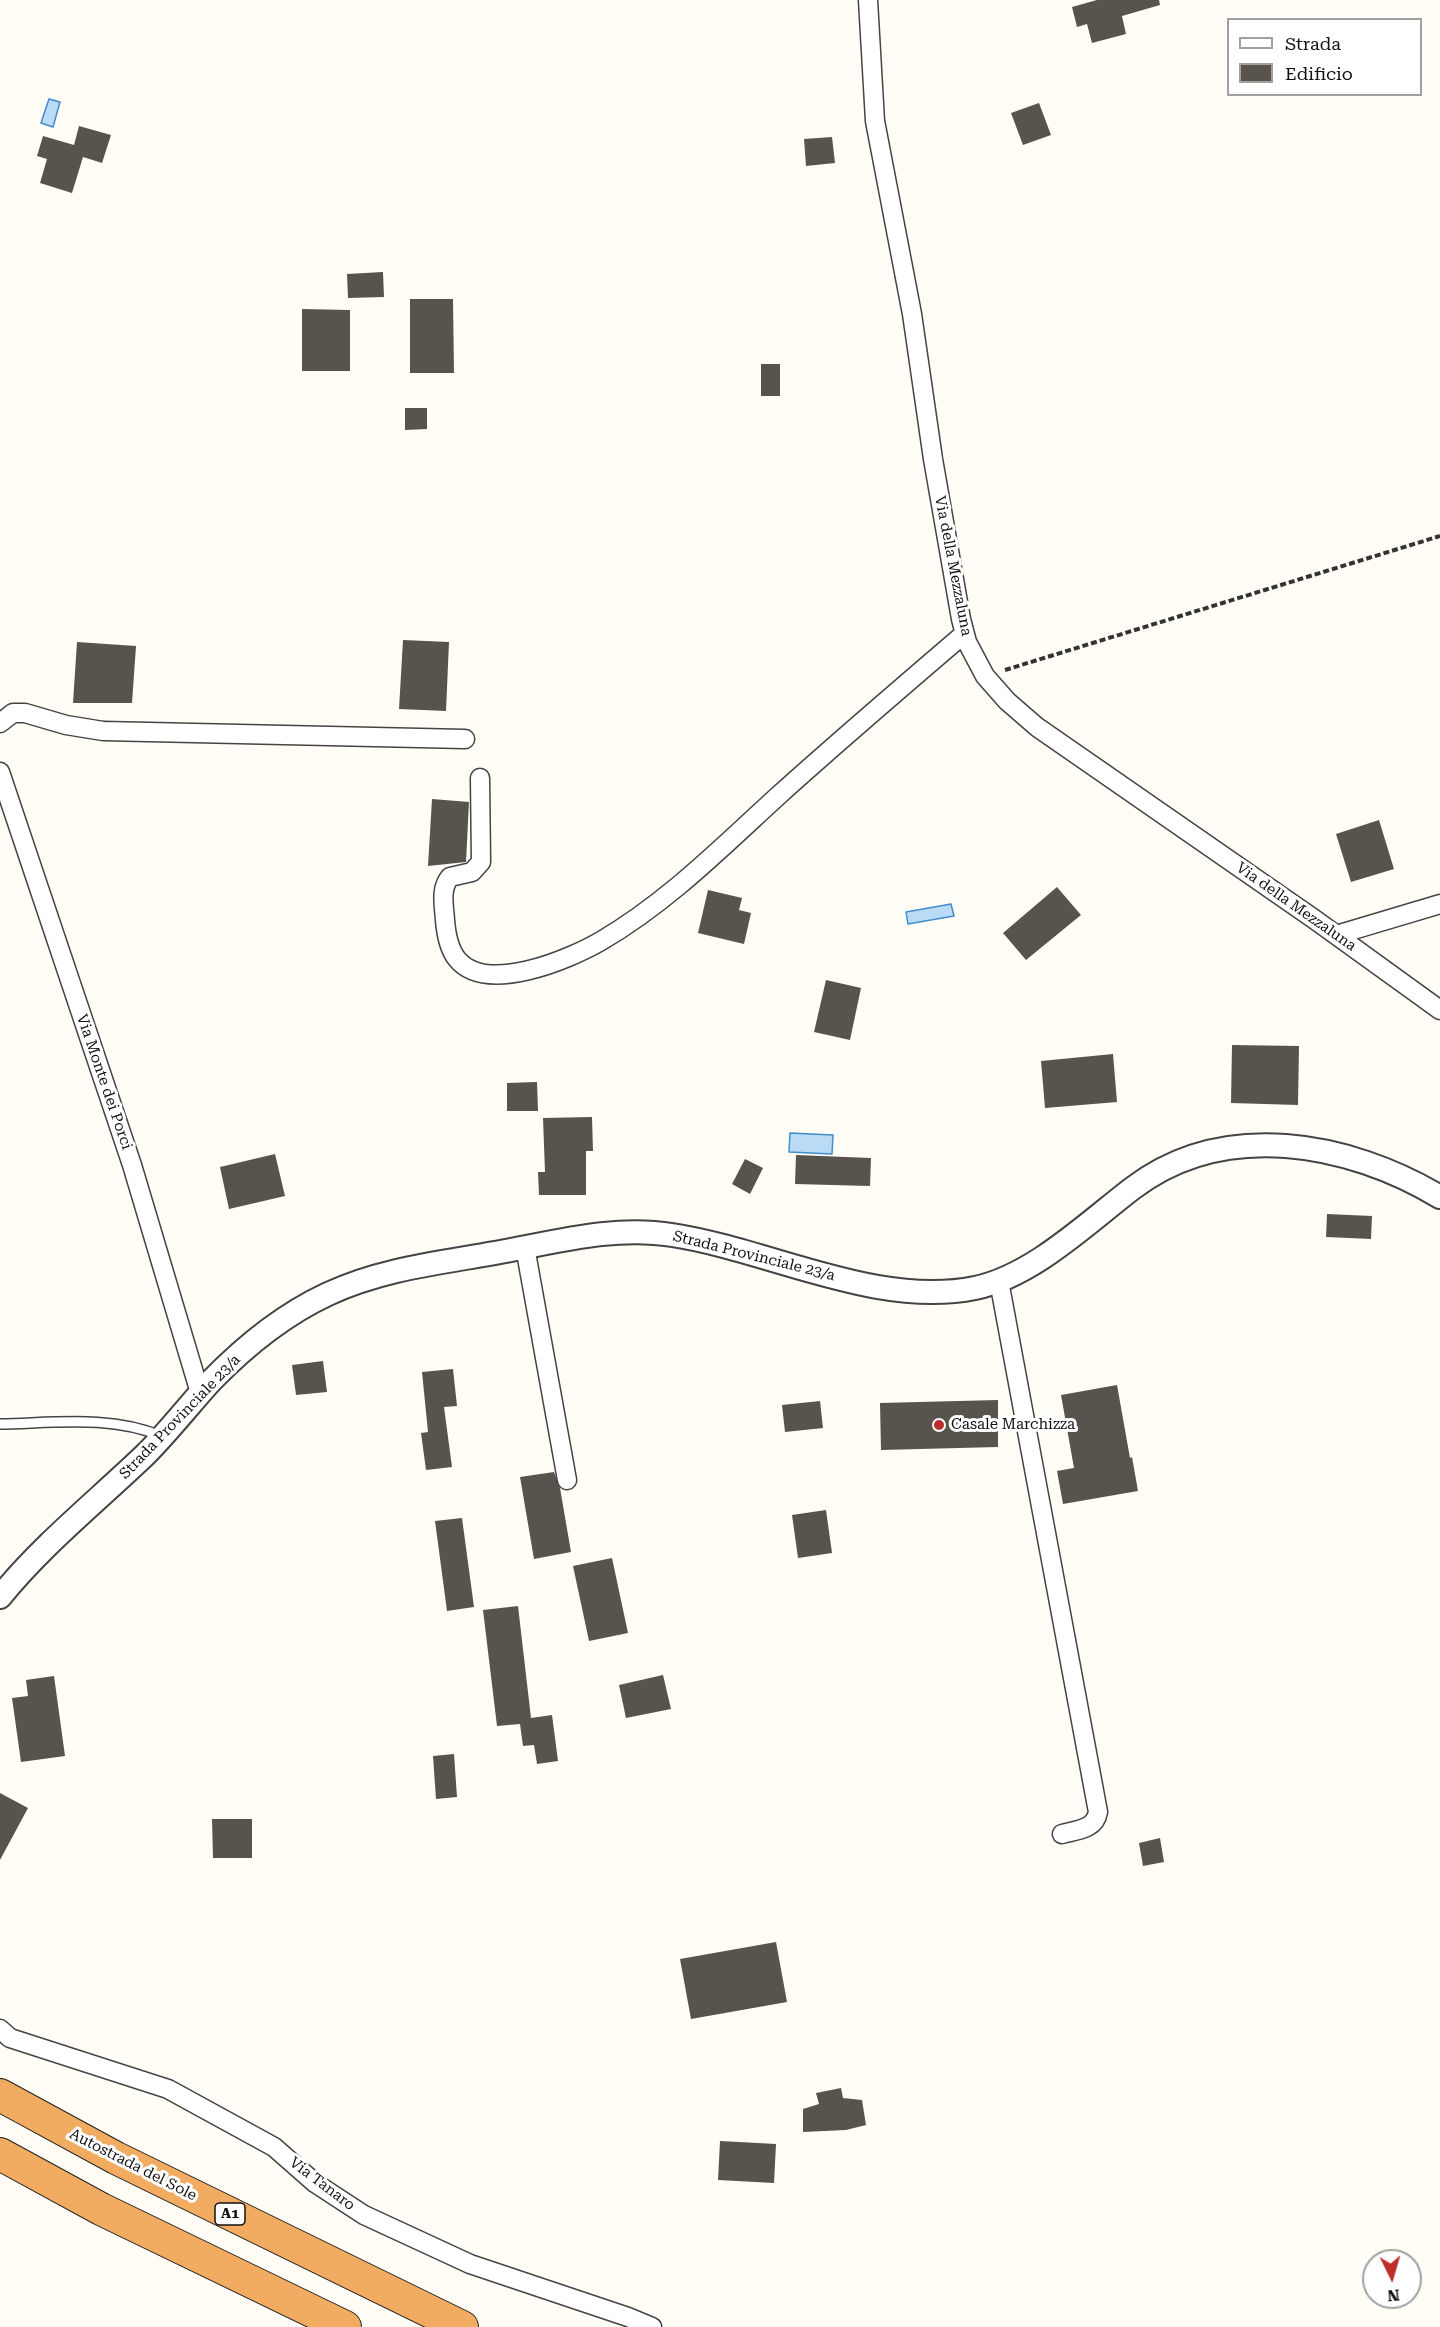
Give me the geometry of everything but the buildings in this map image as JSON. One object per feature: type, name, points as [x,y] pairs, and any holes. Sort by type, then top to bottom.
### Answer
[{"type":"highway","name":"Autostrada del Sole","points":[[0,2095],[116,2158],[462,2327]]},
{"type":"highway","points":[[0,2154],[101,2209],[345,2327]]},
{"type":"street","name":"Via della Mezzaluna","points":[[868,0],[875,122],[910,303],[954,586],[964,634],[985,676],[1014,708],[1064,747],[1336,935],[1440,1010]]},
{"type":"street","points":[[480,778],[481,862],[472,872],[450,877],[444,887],[446,926],[450,942],[457,958],[462,963],[478,970],[499,975],[534,970],[560,961],[599,942],[661,901],[836,743],[964,634]]},
{"type":"street","points":[[0,723],[13,713],[25,713],[55,723],[103,731],[465,739]]},
{"type":"street","name":"Via Monte dei Porci","points":[[0,772],[132,1165],[201,1394]]},
{"type":"street","points":[[1336,935],[1440,904]]},
{"type":"street","name":"Strada Provinciale 23/a","points":[[0,1597],[49,1543],[164,1436],[229,1364],[299,1309],[331,1292],[367,1279],[401,1270],[619,1232],[660,1233],[703,1241],[847,1279],[895,1289],[944,1292],[972,1288],[999,1281],[1039,1259],[1156,1172],[1190,1157],[1220,1149],[1264,1145],[1321,1149],[1349,1156],[1386,1169],[1440,1197]]},
{"type":"street","points":[[525,1247],[567,1480]]},
{"type":"street","points":[[999,1281],[1098,1812],[1098,1818],[1091,1825],[1062,1834]]},
{"type":"street","name":"Via Tanaro","points":[[0,2030],[10,2038],[168,2089],[274,2147],[315,2183],[364,2215],[470,2264],[652,2327]]},
{"type":"lane","points":[[0,1424],[106,1423],[140,1428],[164,1436]]},
{"type":"path","points":[[985,676],[1440,536]]},
{"type":"water","points":[[49,99],[60,102],[53,127],[41,123]]},
{"type":"water","points":[[951,904],[954,916],[908,924],[906,912]]},
{"type":"water","points":[[790,1133],[833,1135],[832,1154],[789,1152]]},
{"type":"place","name":"Casale Marchizza","points":[[939,1425]]}]
